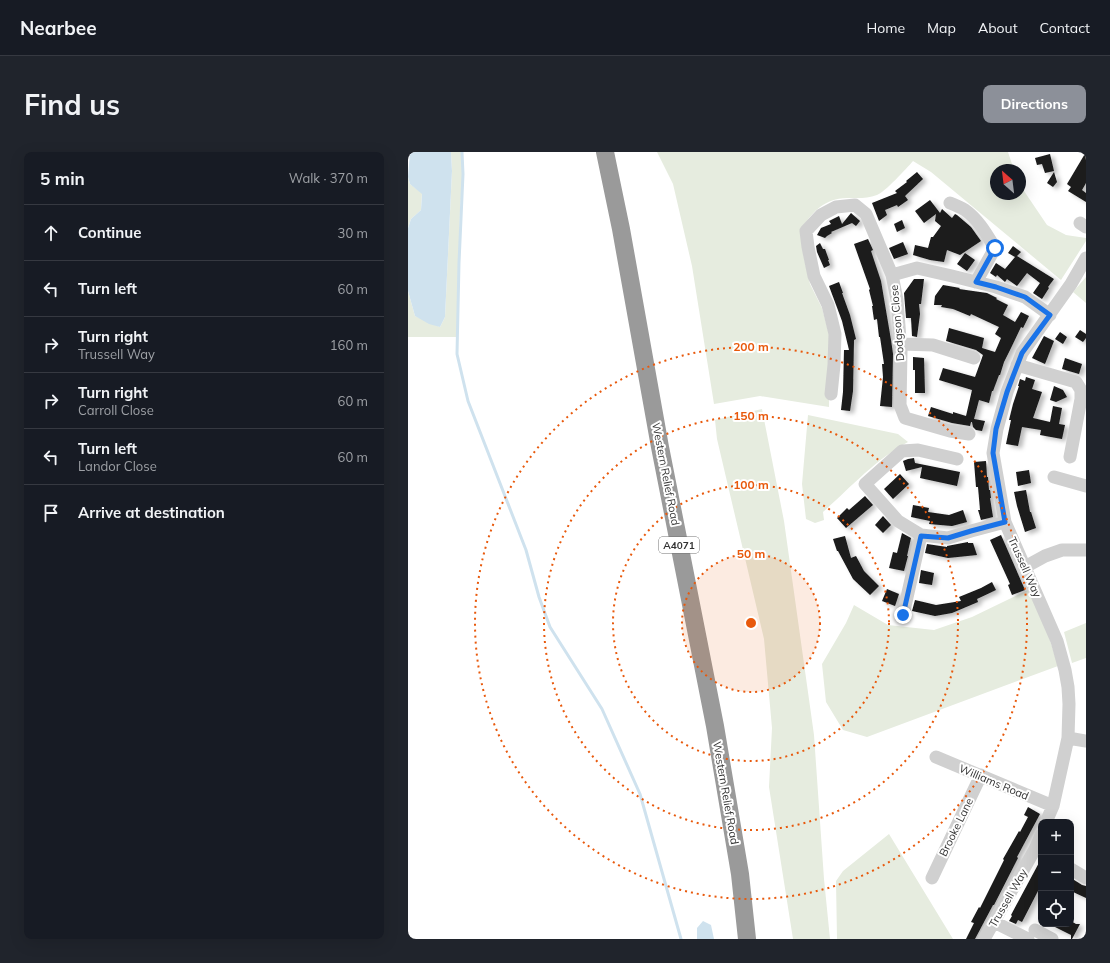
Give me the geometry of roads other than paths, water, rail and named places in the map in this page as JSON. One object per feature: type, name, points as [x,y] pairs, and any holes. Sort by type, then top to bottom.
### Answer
[{"type":"highway","name":"Western Relief Road","points":[[605,152],[621,229],[660,447],[715,726],[740,874],[747,939]]},
{"type":"street","points":[[950,203],[965,211],[976,221],[995,248],[976,282]]},
{"type":"street","name":"Dodgson Close","points":[[831,394],[835,334],[828,305],[814,276],[806,231],[821,215],[836,207],[855,205],[866,214],[892,275],[897,300],[901,352],[900,405],[905,418],[950,431],[969,434]]},
{"type":"street","name":"Trussell Way","points":[[1047,819],[1053,806],[1068,738],[1069,704],[1065,670],[1057,641],[1005,522],[993,453],[996,429],[1007,392],[1022,353],[1071,284],[1086,258]]},
{"type":"street","points":[[892,275],[917,268],[996,287],[1025,297],[1050,315]]},
{"type":"street","points":[[900,344],[933,345],[974,358]]},
{"type":"street","points":[[1017,365],[1076,382],[1081,390],[1081,399],[1070,457]]},
{"type":"street","points":[[956,459],[918,450],[902,451],[865,484],[898,520],[921,536],[948,538],[1005,522]]},
{"type":"street","points":[[1054,477],[1086,486]]},
{"type":"street","points":[[903,615],[921,536]]},
{"type":"street","points":[[1025,566],[1045,556],[1062,550],[1086,550]]},
{"type":"street","points":[[1068,738],[1086,741]]},
{"type":"street","name":"Williams Road","points":[[936,757],[1053,806]]},
{"type":"street","name":"Brooke Lane","points":[[932,878],[981,775]]},
{"type":"street","name":"Trussell Way","points":[[984,939],[1038,850]]},
{"type":"street","points":[[1074,871],[1086,878]]},
{"type":"street","points":[[994,922],[1052,939]]},
{"type":"water","points":[[410,152],[451,152],[452,171],[445,317],[440,327],[429,324],[415,316],[408,291],[408,228],[411,219],[421,210],[422,194],[410,184],[408,177]]},
{"type":"water","points":[[703,921],[711,925],[714,939],[697,939],[697,928]]},
{"type":"waterway","points":[[462,152],[463,174],[457,354],[468,401],[526,550],[539,597],[550,627],[602,709],[640,794],[681,939]]}]
